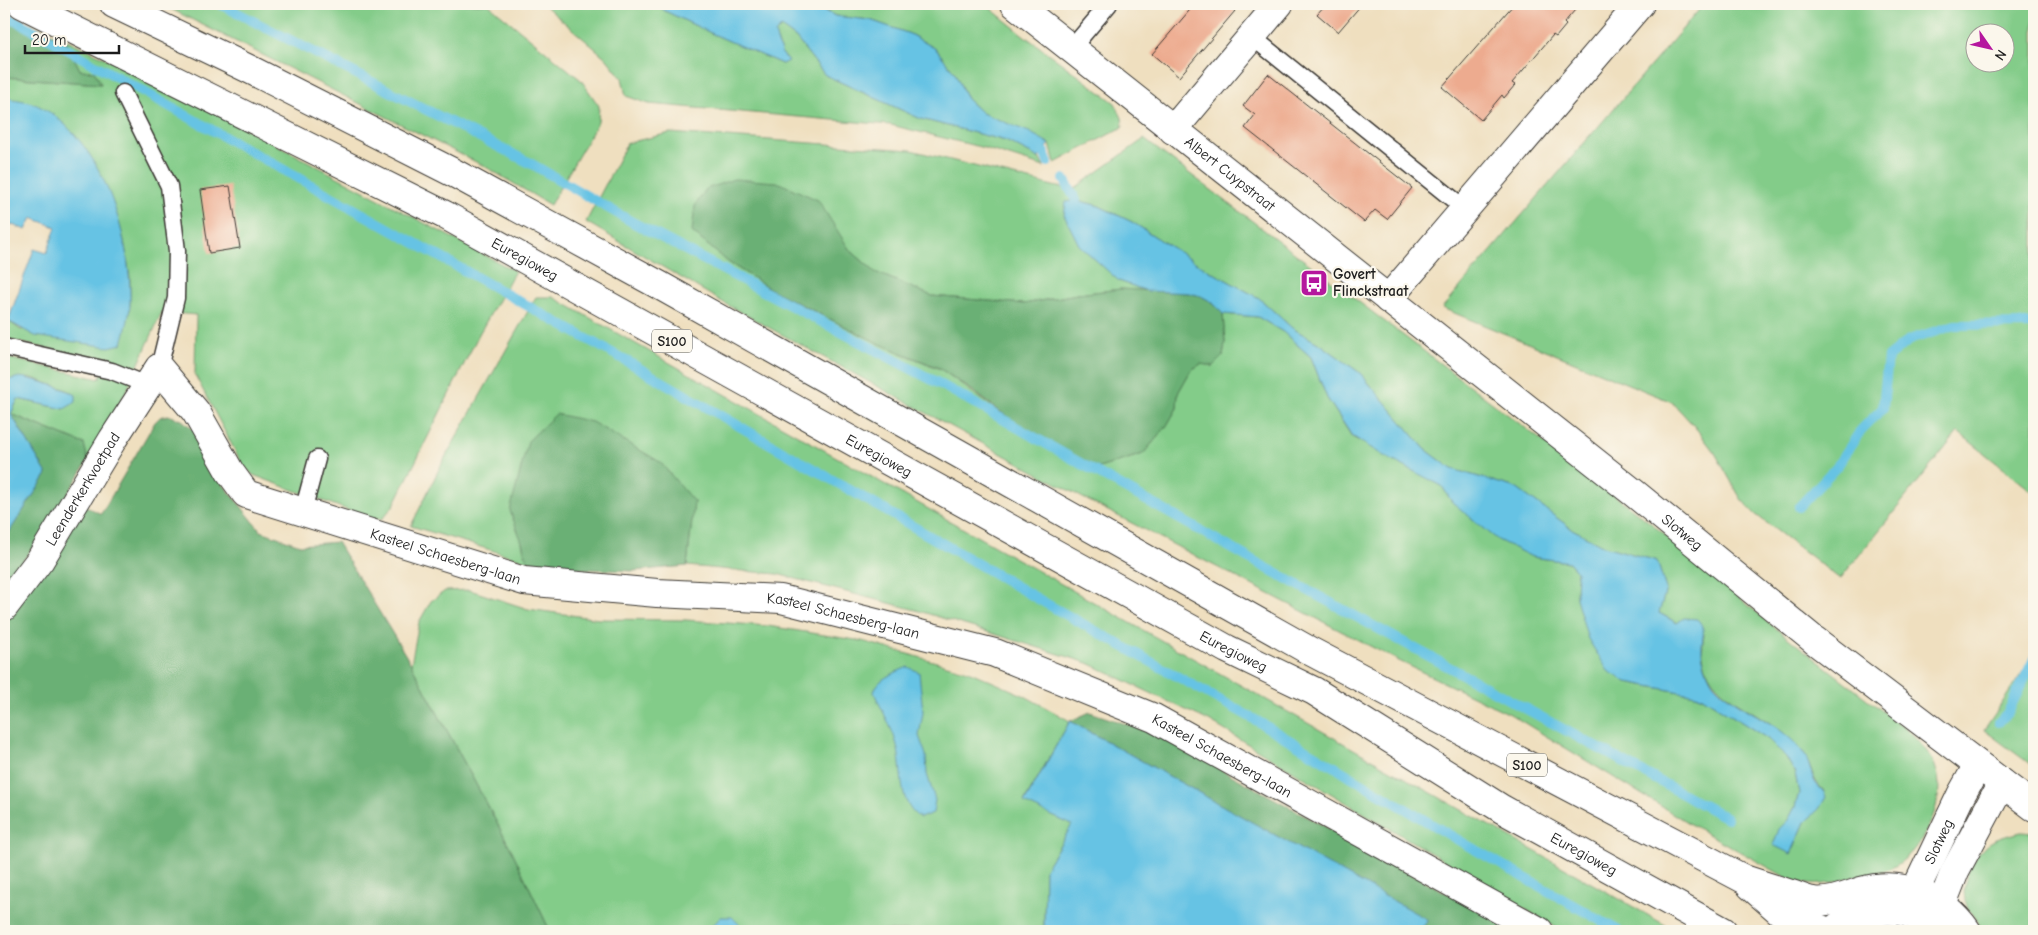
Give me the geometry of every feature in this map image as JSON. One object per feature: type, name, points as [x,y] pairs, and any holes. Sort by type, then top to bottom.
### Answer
[{"type":"main road","name":"Euregioweg","points":[[22,4],[445,215],[1210,640],[1314,691],[1502,809],[1723,931]]},
{"type":"main road","name":"S100","points":[[114,4],[249,68],[454,173],[660,285],[1310,651],[1744,879],[1814,901],[1835,899],[1882,888],[1898,888],[1910,901]]},
{"type":"main road","name":"Albert Cuypstraat","points":[[1015,4],[1388,299]]},
{"type":"main road","points":[[1173,130],[1279,4]]},
{"type":"main road","points":[[1388,299],[1640,4]]},
{"type":"main road","name":"Slotweg","points":[[1388,299],[1626,487],[1814,640],[2034,807]]},
{"type":"main road","name":"Kasteel Schaesberg-laan","points":[[153,377],[196,412],[230,472],[246,494],[524,581],[657,593],[781,599],[995,653],[1154,718],[1539,931]]},
{"type":"main road","name":"Leenderkerkvoetpad","points":[[4,607],[40,560],[153,377]]},
{"type":"main road","name":"Slotweg","points":[[1910,901],[1961,795],[1978,765]]},
{"type":"main road","name":"Slotweg","points":[[1942,904],[1955,871],[2002,784]]},
{"type":"main road","name":"S100","points":[[1744,879],[1783,914],[1826,931]]},
{"type":"main road","points":[[1910,901],[1917,916],[1935,931]]},
{"type":"main road","points":[[1832,931],[1858,915],[1910,901],[1942,904],[1957,917],[1967,931]]},
{"type":"lane","points":[[1071,49],[1109,4]]},
{"type":"lane","points":[[1251,36],[1464,209]]},
{"type":"lane","points":[[4,347],[112,371],[153,377],[176,298],[177,251],[169,186],[123,93]]},
{"type":"lane","points":[[303,511],[317,459]]},
{"type":"green space","points":[[161,4],[488,4],[581,80],[599,106],[598,122],[550,205],[486,167]]},
{"type":"green space","points":[[543,4],[657,4],[665,11],[782,64],[787,60],[781,52],[775,34],[781,27],[796,38],[825,75],[921,119],[1006,141],[1039,158],[1044,167],[984,148],[891,125],[649,104],[626,96],[622,78],[606,58]]},
{"type":"green space","points":[[816,4],[985,4],[1115,103],[1122,118],[1123,127],[1055,163],[1050,144],[982,113],[967,99],[955,73],[936,49],[910,34],[870,20],[835,16]]},
{"type":"green space","points":[[1704,4],[2034,4],[2034,493],[1958,432],[1840,579],[1755,514],[1741,499],[1715,453],[1672,402],[1442,308]]},
{"type":"green space","points":[[4,14],[65,39],[80,70],[94,71],[101,84],[4,77]]},
{"type":"green space","points":[[65,39],[173,90],[515,271],[479,334],[394,505],[382,519],[372,519],[253,475],[243,466],[195,375],[196,315],[162,312],[127,390],[88,461],[84,444],[11,414],[18,399],[64,409],[70,391],[32,378],[4,381],[4,357],[99,379],[108,362],[4,339],[4,332],[8,321],[21,330],[130,306],[130,277],[124,241],[113,204],[36,105],[4,98],[4,77],[101,84],[93,71],[80,70]]},
{"type":"green space","points":[[670,133],[911,150],[1057,187],[1075,188],[1144,139],[1652,524],[1774,627],[1907,730],[1930,756],[1938,779],[1939,792],[1936,807],[1924,836],[1905,858],[1885,871],[1821,884],[1807,884],[1791,880],[1690,824],[1510,714],[1399,661],[1085,499],[731,307],[586,222],[627,143]],"holes":[[[1077,200],[1099,206],[1132,222],[1206,269],[1259,298],[1292,328],[1323,346],[1360,373],[1425,449],[1452,469],[1516,488],[1572,529],[1604,546],[1657,561],[1666,589],[1659,613],[1704,634],[1703,655],[1708,671],[1717,685],[1729,696],[1775,726],[1789,738],[1805,755],[1817,783],[1824,791],[1819,808],[1805,822],[1791,854],[1779,829],[1788,820],[1795,807],[1799,793],[1795,773],[1786,757],[1768,739],[1701,696],[1627,682],[1576,598],[1577,571],[1569,562],[1532,557],[1452,502],[1442,486],[1352,437],[1327,398],[1311,357],[1283,332],[1258,317],[1223,314],[1225,343],[1223,356],[1213,366],[1201,364],[1191,370],[1178,393],[1177,408],[1166,427],[1143,454],[1096,469],[1078,465],[1057,454],[942,370],[880,344],[774,291],[728,262],[692,232],[834,227],[849,249],[875,272],[932,296],[1024,304],[1077,294],[1121,289],[1147,291],[1119,281]]]},
{"type":"green space","points":[[734,179],[777,182],[818,200],[849,249],[875,272],[932,296],[1024,304],[1077,294],[1121,289],[1189,293],[1201,296],[1212,302],[1223,314],[1225,343],[1223,356],[1213,366],[1201,364],[1191,370],[1178,393],[1177,408],[1166,427],[1143,454],[1096,469],[1078,465],[1057,454],[939,368],[880,344],[774,291],[728,262],[692,232],[695,206],[706,189]]},
{"type":"green space","points":[[536,297],[553,297],[1676,931],[1562,931],[1209,721],[1088,663],[916,610],[777,574],[687,566],[694,501],[522,543],[527,561],[411,526],[442,463]]},
{"type":"green space","points":[[11,414],[84,444],[88,461],[45,531],[4,586],[4,540],[47,474]]},
{"type":"green space","points":[[556,414],[592,422],[660,462],[694,502],[687,566],[633,571],[564,568],[527,561],[510,511],[528,441]]},
{"type":"green space","points":[[168,415],[182,420],[194,430],[223,484],[261,531],[300,545],[337,542],[411,664],[512,851],[550,931],[4,931],[4,620],[82,504],[101,514],[155,422],[160,417]]},
{"type":"green space","points":[[470,590],[528,609],[599,619],[686,620],[768,626],[862,641],[968,671],[1023,695],[1070,721],[1024,802],[1072,825],[1045,869],[1044,931],[550,931],[512,851],[411,664],[419,622],[431,601],[445,591]]},
{"type":"green space","points":[[2034,655],[2034,767],[1984,730]]},
{"type":"green space","points":[[1090,712],[1158,735],[1516,931],[1420,931],[1427,920],[1070,721]]},
{"type":"green space","points":[[2021,832],[2034,833],[2034,931],[1983,931],[1965,900],[1965,885],[1969,869],[1988,844],[2000,838]]},
{"type":"water","points":[[657,4],[813,4],[835,16],[870,20],[910,34],[936,49],[955,73],[967,99],[982,113],[1029,132],[1050,144],[1039,158],[1006,141],[921,119],[825,75],[796,38],[781,27],[775,34],[781,52],[788,61],[782,64],[665,11]]},
{"type":"water","points":[[4,98],[37,105],[60,120],[79,140],[96,164],[109,191],[119,220],[129,277],[130,308],[122,344],[109,347],[35,336],[8,321],[34,249],[47,253],[56,227],[32,218],[26,230],[4,222]]},
{"type":"water","points":[[1077,200],[1099,206],[1132,222],[1206,269],[1259,298],[1292,328],[1323,346],[1360,373],[1425,449],[1452,469],[1516,488],[1572,529],[1604,546],[1657,561],[1666,589],[1659,613],[1677,623],[1684,618],[1697,619],[1703,631],[1703,660],[1713,683],[1738,704],[1787,735],[1797,745],[1806,757],[1815,782],[1826,797],[1819,809],[1805,822],[1791,854],[1773,845],[1779,829],[1788,820],[1795,807],[1799,793],[1795,773],[1786,757],[1768,739],[1701,696],[1627,682],[1608,671],[1588,639],[1576,598],[1577,571],[1569,562],[1532,557],[1498,540],[1452,502],[1442,486],[1384,456],[1352,436],[1327,398],[1311,357],[1283,332],[1258,317],[1223,314],[1212,302],[1201,296],[1189,293],[1147,291],[1119,281],[1079,245],[1064,215],[1066,202]]},
{"type":"water","points":[[20,377],[71,392],[76,395],[76,402],[64,409],[18,399],[11,414],[47,474],[4,540],[4,381]]},
{"type":"water","points":[[908,667],[919,672],[923,712],[919,736],[926,755],[927,774],[935,800],[933,813],[920,818],[907,803],[896,742],[874,692],[883,679]]},
{"type":"water","points":[[1070,721],[1428,920],[1420,931],[1044,931],[1045,869],[1072,825],[1024,803]]},
{"type":"water","points":[[721,917],[732,917],[746,931],[709,931]]},
{"type":"building","points":[[1195,4],[1226,4],[1235,11],[1179,77],[1152,54]]},
{"type":"building","points":[[1326,4],[1362,4],[1338,32],[1317,14]]},
{"type":"building","points":[[1514,4],[1580,4],[1564,23],[1566,25],[1556,37],[1553,35],[1512,83],[1515,85],[1504,98],[1502,95],[1481,120],[1442,87]]},
{"type":"building","points":[[1268,74],[1412,188],[1387,219],[1375,210],[1364,222],[1245,128],[1255,115],[1243,106]]},
{"type":"building","points":[[230,186],[240,248],[209,253],[200,190]]},
{"type":"waterway","points":[[220,4],[530,163],[634,223],[940,384],[1263,566],[1727,818]]},
{"type":"waterway","points":[[4,16],[20,23],[632,364],[1047,604],[1252,718],[1465,844],[1619,931]]},
{"type":"waterway","points":[[1044,152],[1048,162]]},
{"type":"waterway","points":[[1064,179],[1076,200]]},
{"type":"waterway","points":[[1799,507],[1838,465],[1861,430],[1883,408],[1888,357],[1909,340],[1955,325],[2034,324]]},
{"type":"waterway","points":[[1999,722],[2008,712],[2034,659]]},
{"type":"place","name":"Govert Flinckstraat","points":[[1314,283]]}]
